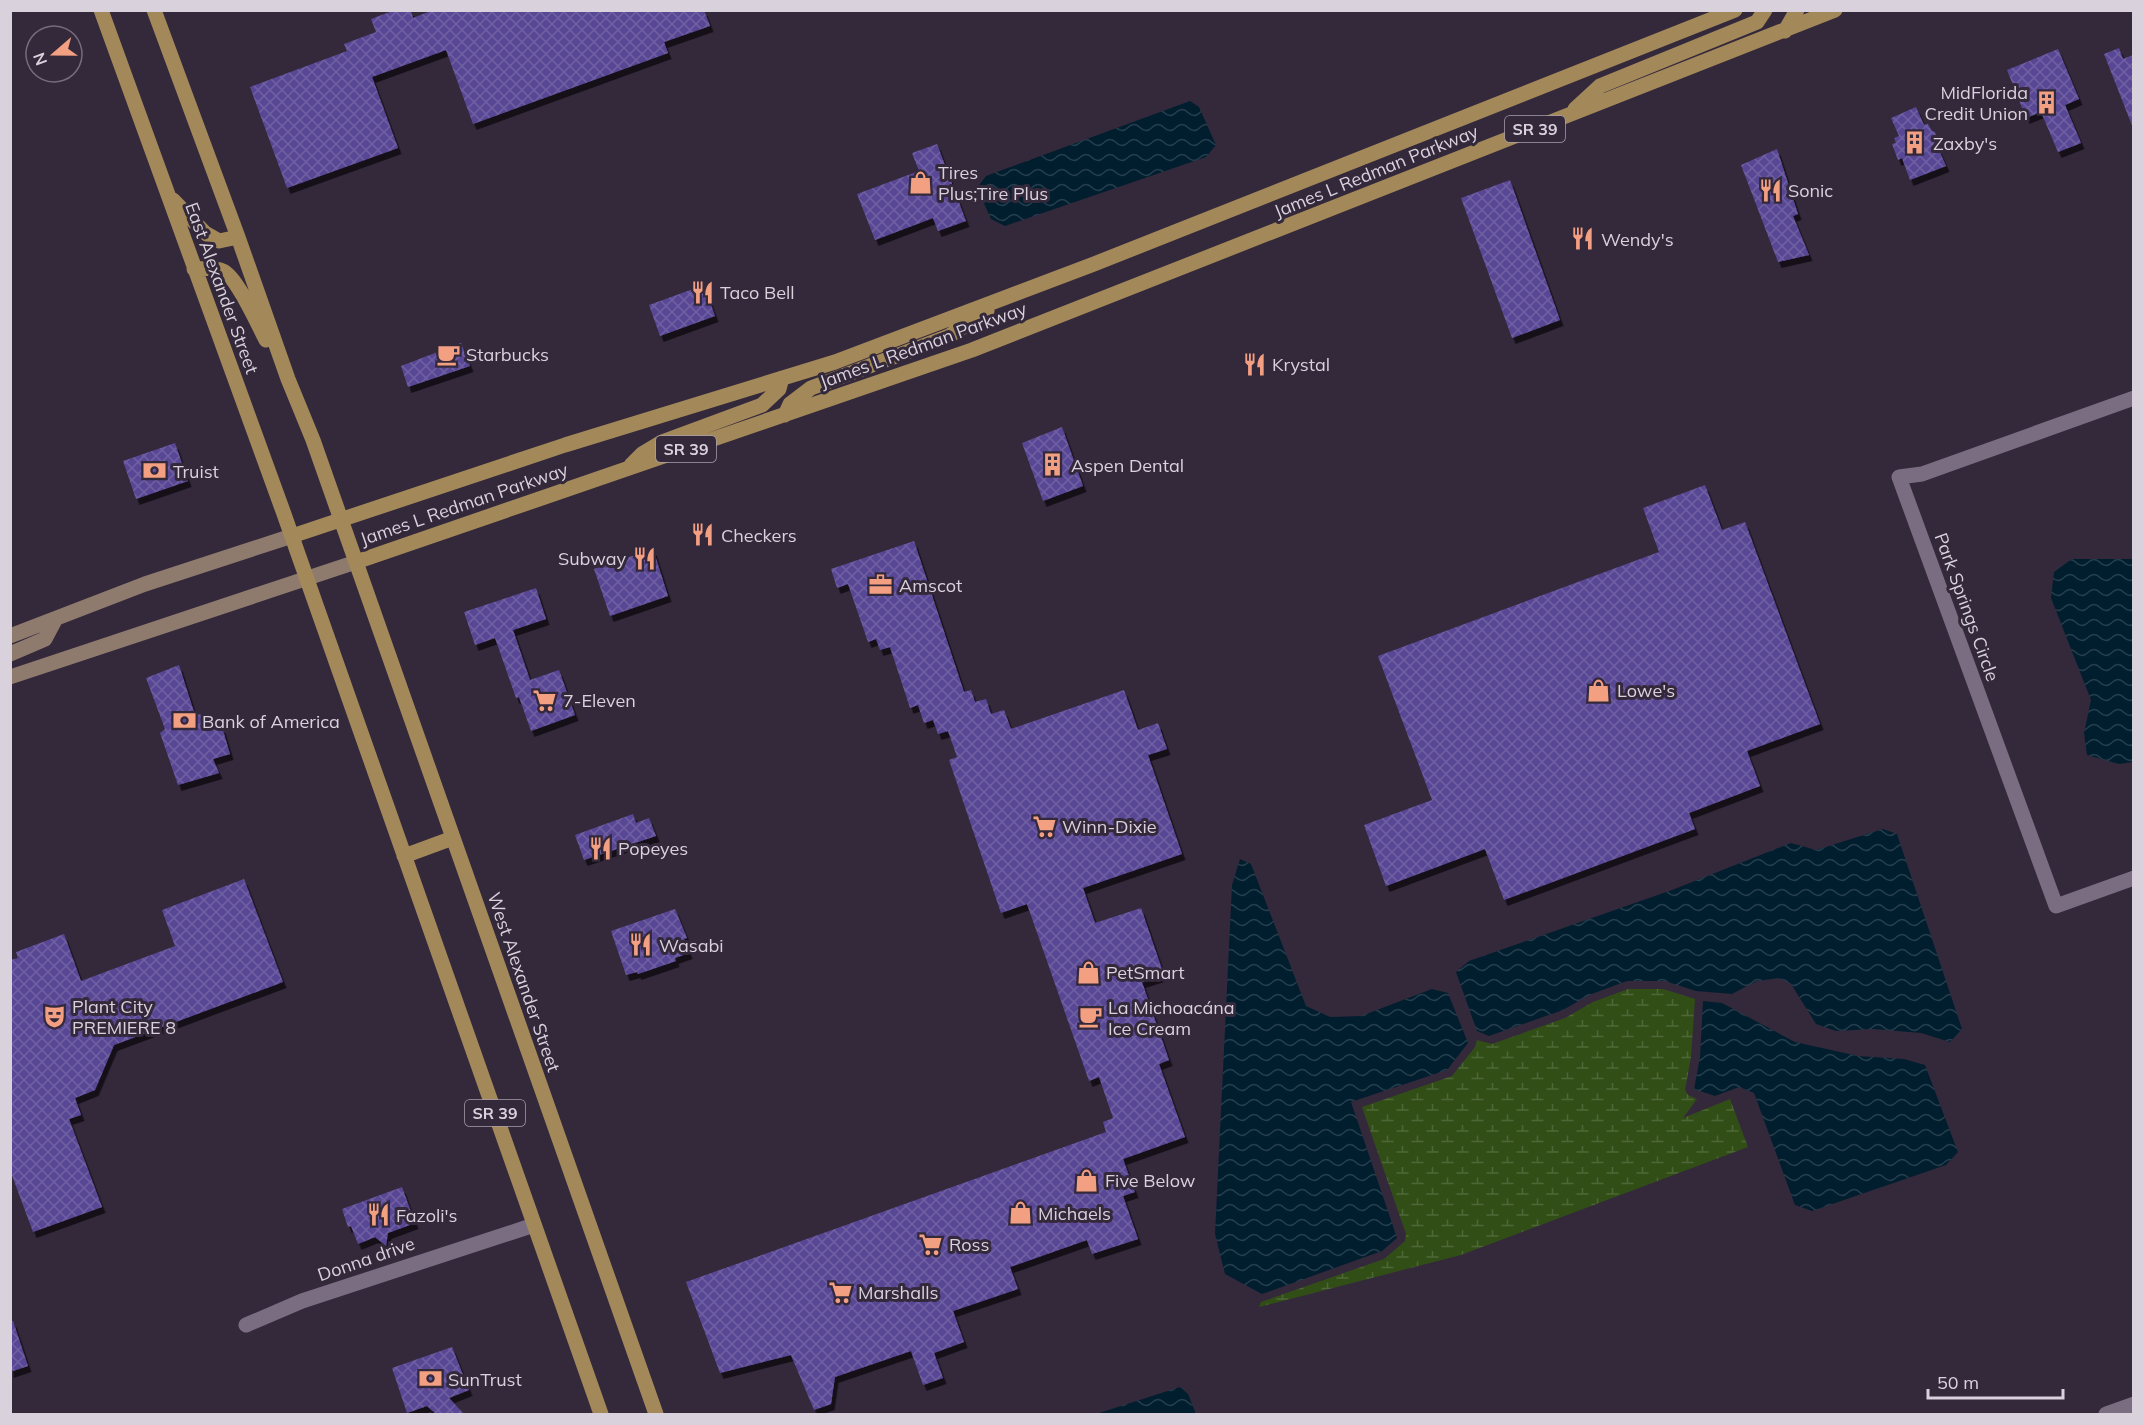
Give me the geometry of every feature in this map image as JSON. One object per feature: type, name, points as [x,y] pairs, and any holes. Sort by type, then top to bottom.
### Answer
[{"type":"main road","name":"East Alexander Street","points":[[100,10],[307,579]]},
{"type":"main road","name":"East Alexander Street","points":[[154,10],[356,562]]},
{"type":"main road","name":"James L Redman Parkway","points":[[10,636],[145,584],[565,445],[835,362],[1104,260],[1734,10]]},
{"type":"main road","points":[[1568,116],[1600,86],[1757,22],[1765,10]]},
{"type":"main road","points":[[1785,31],[1797,10]]},
{"type":"main road","name":"James L Redman Parkway","points":[[10,677],[307,579],[972,350],[1834,10]]},
{"type":"main road","points":[[168,195],[205,233],[219,241],[238,237]]},
{"type":"main road","points":[[194,269],[213,268],[224,271],[233,278],[288,379]]},
{"type":"main road","points":[[785,415],[790,404],[811,388],[949,336],[1012,294]]},
{"type":"main road","points":[[626,470],[642,454],[662,442],[762,405],[779,389],[782,378]]},
{"type":"main road","name":"West Alexander Street","points":[[356,562],[656,1414]]},
{"type":"main road","name":"SR 39","points":[[307,579],[601,1414]]},
{"type":"main road","points":[[10,654],[45,639],[55,620]]},
{"type":"main road","points":[[404,856],[453,838]]},
{"type":"street","name":"Park Springs Circle","points":[[2133,398],[1922,474],[1899,477],[2056,906],[2133,878]]},
{"type":"street","name":"Donna drive","points":[[246,1325],[302,1301],[534,1224]]},
{"type":"street","points":[[2106,1414],[2133,1404]]},
{"type":"green space","points":[[1628,989],[1663,989],[1695,999],[1691,1057],[1685,1090],[1688,1095],[1697,1099],[1683,1118],[1730,1099],[1748,1147],[1461,1255],[1259,1307],[1261,1302],[1384,1259],[1405,1241],[1406,1234],[1362,1107],[1452,1076],[1475,1047],[1477,1040],[1492,1044],[1565,1018],[1593,1002]]},
{"type":"water","points":[[1190,101],[1199,107],[1216,145],[1206,157],[1005,226],[991,219],[977,188],[986,176]]},
{"type":"water","points":[[2072,559],[2133,559],[2133,762],[2119,764],[2087,755],[2084,733],[2091,700],[2051,598],[2054,572]]},
{"type":"water","points":[[1883,829],[1897,834],[1962,1029],[1950,1042],[1921,1033],[1873,1029],[1836,1031],[1816,1024],[1791,984],[1779,978],[1757,981],[1732,994],[1696,991],[1665,981],[1627,981],[1589,995],[1563,1010],[1489,1036],[1477,1031],[1456,972],[1469,961],[1672,890],[1791,843],[1816,850]]},
{"type":"water","points":[[1240,859],[1251,864],[1306,1006],[1330,1017],[1361,1016],[1432,989],[1448,993],[1468,1043],[1447,1070],[1351,1102],[1397,1238],[1382,1251],[1262,1294],[1225,1274],[1215,1234],[1232,885]]},
{"type":"water","points":[[1703,1001],[1722,1003],[1795,1042],[1858,1056],[1904,1059],[1925,1065],[1958,1152],[1946,1165],[1812,1211],[1795,1205],[1754,1093],[1739,1087],[1715,1096],[1694,1089],[1700,1057]]},
{"type":"water","points":[[1180,1387],[1188,1394],[1196,1414],[1096,1414]]},
{"type":"building","points":[[395,10],[411,10],[413,18],[433,10],[704,10],[710,26],[664,42],[668,53],[473,124],[446,50],[372,77],[398,148],[287,188],[250,87],[347,51],[344,44],[376,32],[371,19]]},
{"type":"building","points":[[2119,48],[2123,59],[2133,55],[2133,128],[2104,54]]},
{"type":"building","name":"MidFlorida Credit Union","points":[[2058,49],[2079,99],[2065,105],[2081,143],[2058,152],[2041,112],[2026,118],[2007,70]]},
{"type":"building","name":"Zaxby's","points":[[1916,107],[1924,125],[1928,124],[1935,132],[1938,141],[1936,143],[1946,166],[1910,180],[1902,158],[1898,160],[1892,144],[1896,143],[1894,138],[1899,136],[1891,118]]},
{"type":"building","name":"Tires Plus;Tire Plus","points":[[937,144],[966,221],[938,231],[933,218],[875,240],[857,194],[919,171],[912,153]]},
{"type":"building","name":"Sonic","points":[[1777,149],[1798,214],[1793,216],[1809,255],[1778,262],[1741,165]]},
{"type":"building","points":[[1510,180],[1560,320],[1512,338],[1461,198]]},
{"type":"building","points":[[704,285],[715,316],[660,336],[649,305]]},
{"type":"building","name":"Starbucks","points":[[461,343],[470,366],[408,387],[401,366]]},
{"type":"building","name":"Aspen Dental","points":[[1062,427],[1083,486],[1043,501],[1022,443]]},
{"type":"building","name":"Truist","points":[[175,443],[188,481],[136,499],[123,461]]},
{"type":"building","name":"Lowe's","points":[[1705,485],[1722,530],[1745,522],[1820,724],[1747,751],[1760,786],[1689,813],[1695,829],[1504,900],[1485,849],[1386,886],[1364,825],[1432,800],[1378,656],[1659,552],[1643,508]]},
{"type":"building","points":[[914,541],[964,692],[971,690],[975,702],[986,699],[991,714],[1004,710],[1011,729],[1124,690],[1138,730],[1158,723],[1167,749],[1148,755],[1182,854],[1083,888],[1095,923],[1141,908],[1164,975],[1142,982],[1169,1060],[1159,1064],[1185,1137],[1123,1159],[1135,1192],[1123,1196],[1138,1239],[1092,1254],[1087,1240],[1010,1267],[1018,1289],[953,1311],[964,1342],[934,1353],[943,1378],[923,1385],[911,1351],[835,1377],[831,1404],[814,1410],[791,1355],[720,1373],[686,1282],[1106,1132],[1103,1122],[1113,1118],[1099,1077],[1089,1081],[1027,904],[1001,913],[949,760],[957,757],[948,731],[938,734],[933,720],[924,723],[918,705],[910,708],[890,647],[880,650],[876,639],[868,642],[848,584],[837,588],[831,569]]},
{"type":"building","points":[[653,549],[668,596],[610,616],[594,569]]},
{"type":"building","name":"7-Eleven","points":[[536,588],[546,619],[513,630],[530,680],[559,670],[575,715],[531,731],[519,697],[516,698],[495,638],[475,645],[464,612]]},
{"type":"building","name":"Bank of America","points":[[179,665],[195,715],[204,714],[208,729],[222,727],[230,754],[213,759],[219,773],[178,785],[160,733],[165,729],[146,678]]},
{"type":"building","name":"Popeyes","points":[[633,814],[636,823],[649,818],[656,836],[584,860],[575,835]]},
{"type":"building","points":[[244,879],[283,982],[114,1045],[95,1090],[75,1098],[81,1115],[69,1119],[102,1207],[33,1232],[10,1170],[10,960],[18,958],[16,952],[64,934],[81,981],[175,946],[162,910]]},
{"type":"building","points":[[675,909],[687,938],[684,939],[689,953],[675,958],[676,961],[638,974],[637,972],[626,975],[611,931]]},
{"type":"building","name":"Fazoli's","points":[[402,1187],[415,1223],[388,1233],[386,1246],[375,1237],[358,1244],[351,1226],[348,1227],[342,1209]]},
{"type":"building","points":[[13,1321],[28,1366],[10,1372],[10,1322]]},
{"type":"building","name":"SunTrust","points":[[452,1347],[469,1390],[449,1398],[464,1414],[436,1414],[427,1406],[407,1413],[392,1368]]},
{"type":"place","name":"MidFlorida Credit Union","points":[[2046,102]]},
{"type":"place","name":"Zaxby's","points":[[1915,143]]},
{"type":"place","name":"Tires Plus;Tire Plus","points":[[920,182]]},
{"type":"place","name":"Sonic","points":[[1770,190]]},
{"type":"place","name":"Wendy's","points":[[1583,239]]},
{"type":"place","name":"Taco Bell","points":[[702,292]]},
{"type":"place","name":"Starbucks","points":[[448,354]]},
{"type":"place","name":"Krystal","points":[[1254,364]]},
{"type":"place","name":"Aspen Dental","points":[[1053,465]]},
{"type":"place","name":"Truist","points":[[155,471]]},
{"type":"place","name":"Checkers","points":[[703,535]]},
{"type":"place","name":"Subway","points":[[644,558]]},
{"type":"place","name":"Amscot","points":[[881,585]]},
{"type":"place","name":"Lowe's","points":[[1599,690]]},
{"type":"place","name":"7-Eleven","points":[[545,700]]},
{"type":"place","name":"Bank of America","points":[[184,721]]},
{"type":"place","name":"Winn-Dixie","points":[[1044,826]]},
{"type":"place","name":"Popeyes","points":[[600,848]]},
{"type":"place","name":"Wasabi","points":[[641,945]]},
{"type":"place","name":"PetSmart","points":[[1088,972]]},
{"type":"place","name":"Plant City PREMIERE 8","points":[[54,1016]]},
{"type":"place","name":"La Michoacána Ice Cream","points":[[1090,1017]]},
{"type":"place","name":"Five Below","points":[[1087,1180]]},
{"type":"place","name":"Michaels","points":[[1020,1213]]},
{"type":"place","name":"Fazoli's","points":[[378,1215]]},
{"type":"place","name":"Ross","points":[[931,1244]]},
{"type":"place","name":"Marshalls","points":[[840,1292]]},
{"type":"place","name":"SunTrust","points":[[430,1379]]}]
